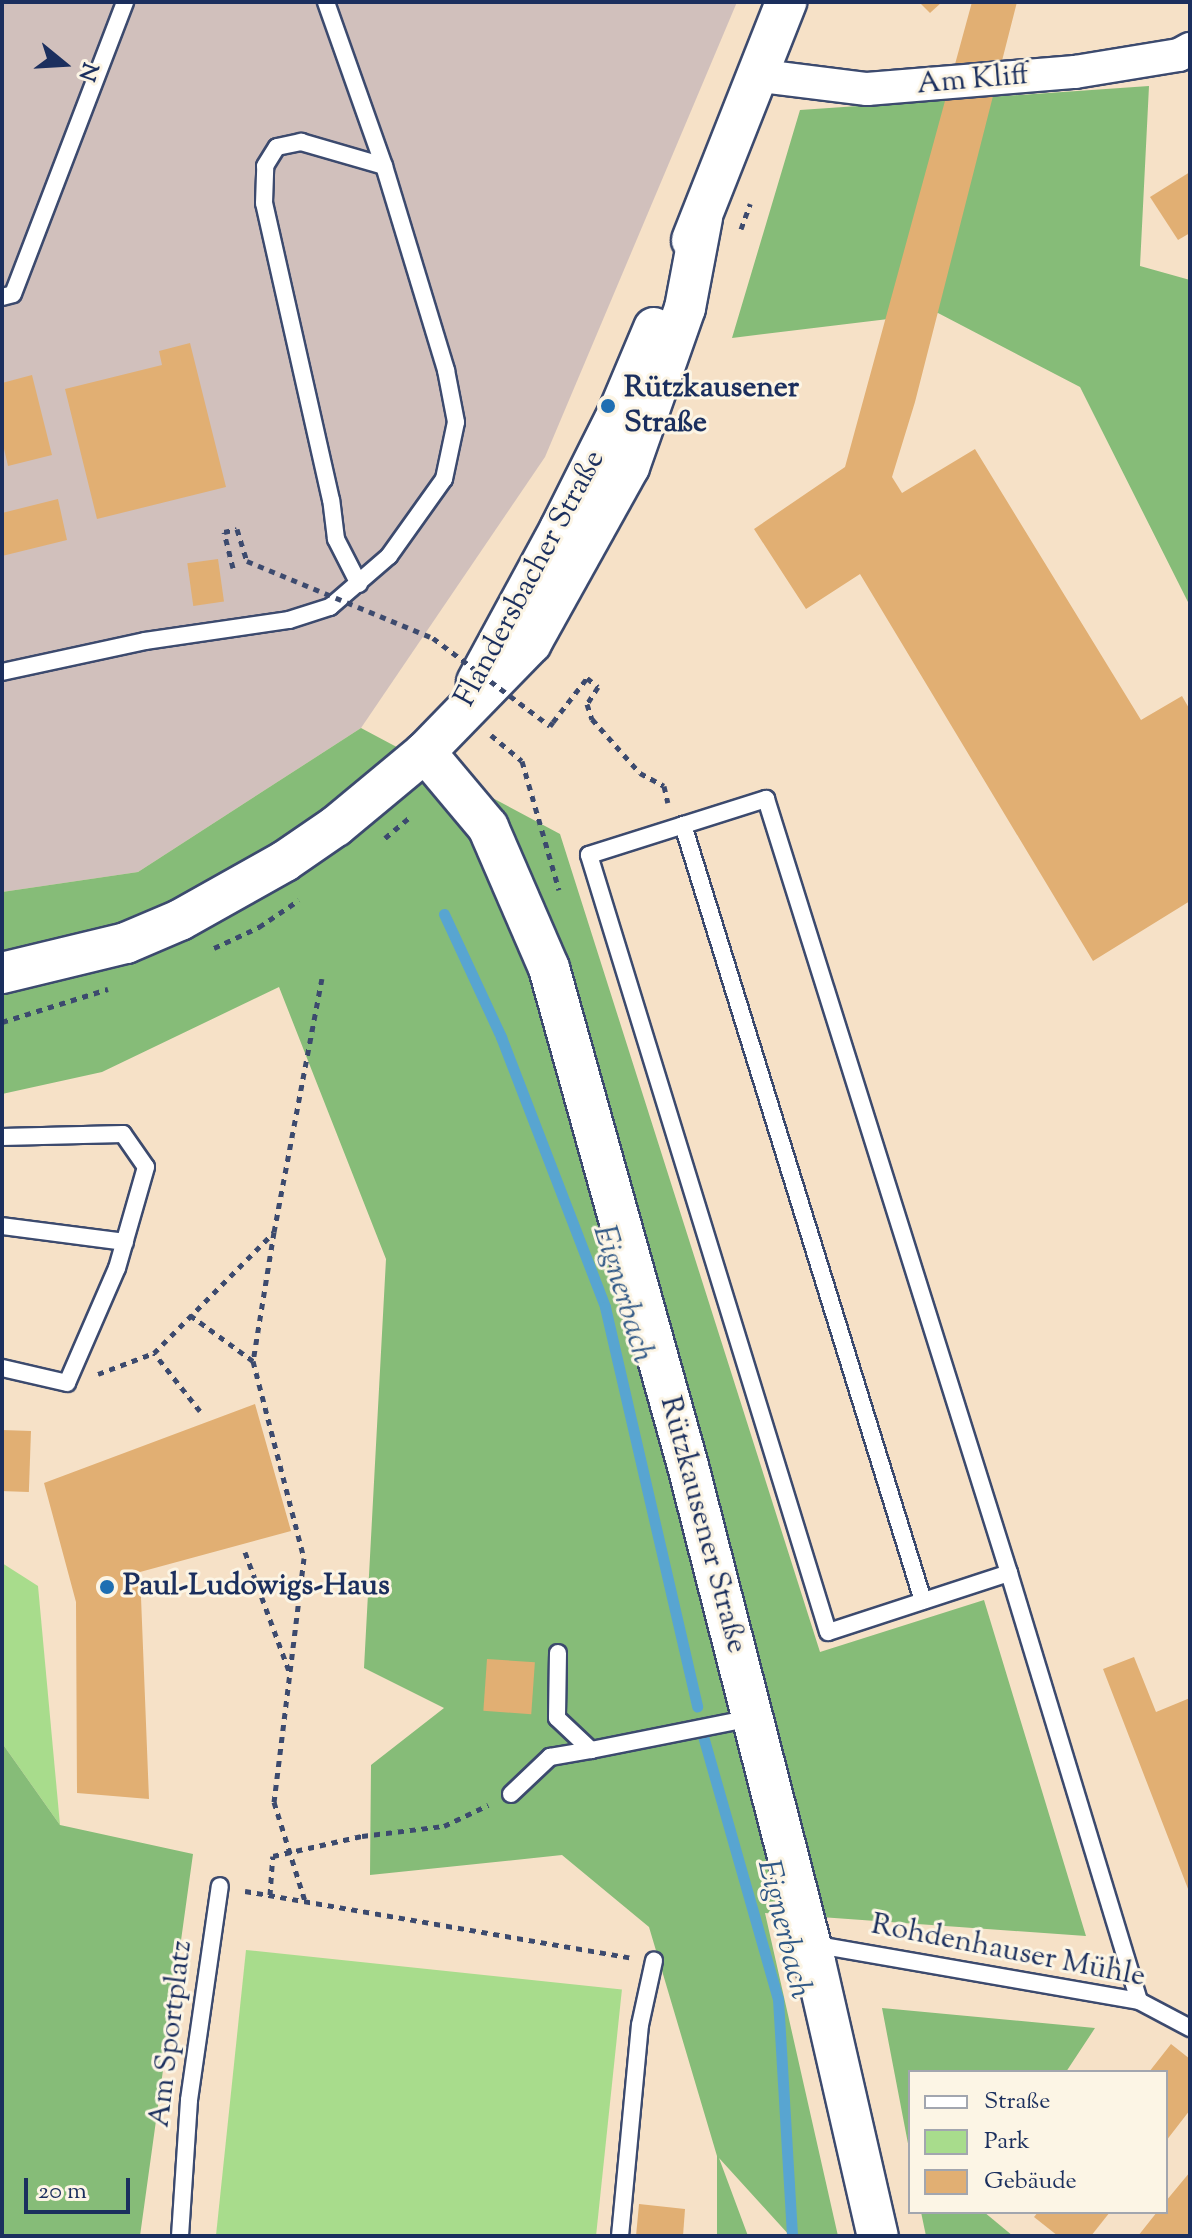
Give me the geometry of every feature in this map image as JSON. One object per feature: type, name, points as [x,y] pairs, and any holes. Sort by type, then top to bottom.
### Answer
[{"type":"street","name":"Flandersbacher Straße","points":[[2,973],[126,943],[180,920],[298,853],[336,826],[425,752],[531,643],[629,467],[685,308],[702,218],[754,75],[786,2]]},
{"type":"street","name":"Am Kliff","points":[[754,75],[867,89],[1075,72],[1179,55],[1190,49]]},
{"type":"street","name":"Rützkausener Straße","points":[[425,752],[488,827],[549,968],[688,1466],[810,1944],[878,2236]]},
{"type":"lane","points":[[2,297],[13,294],[125,2]]},
{"type":"lane","points":[[2,672],[145,641],[289,620],[330,607],[389,556],[444,479],[456,422],[446,370],[384,166],[326,2]]},
{"type":"lane","points":[[359,584],[336,539],[331,500],[264,203],[265,166],[277,147],[301,142],[384,166]]},
{"type":"lane","points":[[1009,1573],[828,1632],[589,855],[766,799],[1009,1573],[1139,2001]]},
{"type":"lane","points":[[679,826],[923,1601]]},
{"type":"lane","points":[[2,1137],[123,1134],[146,1167],[117,1268],[67,1383],[2,1368]]},
{"type":"lane","points":[[2,1226],[125,1242]]},
{"type":"lane","points":[[558,1653],[557,1718],[591,1750]]},
{"type":"lane","points":[[511,1794],[550,1757],[753,1718]]},
{"type":"lane","name":"Am Sportplatz","points":[[180,2236],[189,2100],[220,1886]]},
{"type":"lane","name":"Rohdenhauser Mühle","points":[[810,1944],[1139,2001],[1190,2028]]},
{"type":"lane","points":[[620,2236],[640,2025],[654,1961]]},
{"type":"path","points":[[233,568],[224,532],[237,529],[247,561],[433,638],[550,726],[587,678],[598,687],[587,704],[592,719],[640,773],[664,786],[679,826]]},
{"type":"path","points":[[448,667],[462,647]]},
{"type":"path","points":[[305,1901],[274,1802],[304,1558],[253,1361],[322,978]]},
{"type":"path","points":[[67,1383],[154,1353],[274,1232]]},
{"type":"path","points":[[190,1315],[253,1361]]},
{"type":"path","points":[[154,1353],[200,1411]]},
{"type":"path","points":[[245,1552],[290,1673]]},
{"type":"path","points":[[270,1895],[273,1856],[362,1836],[444,1826],[511,1794]]},
{"type":"path","points":[[220,1886],[654,1961]]},
{"type":"shaded area","points":[[2,2],[737,2],[545,457],[361,728],[138,872],[2,892]]},
{"type":"green space","points":[[1149,86],[1140,266],[1190,280],[1190,606],[1080,387],[938,313],[732,338],[800,110]]},
{"type":"green space","points":[[361,728],[560,834],[820,1652],[984,1600],[1086,1936],[765,1913],[838,2236],[790,2236],[719,2158],[748,2236],[717,2236],[717,2156],[649,1927],[562,1855],[370,1875],[371,1765],[444,1708],[364,1668],[386,1259],[279,987],[102,1072],[2,1094],[2,892],[138,872]]},
{"type":"green space","points":[[2,1563],[38,1586],[60,1825],[2,1743]]},
{"type":"green space","points":[[2,1743],[60,1825],[193,1854],[140,2236],[2,2236]]},
{"type":"green space","points":[[246,1950],[622,1990],[596,2236],[216,2235]]},
{"type":"green space","points":[[882,2008],[1095,2028],[1067,2070],[908,2070],[908,2144]]},
{"type":"green space","points":[[921,2214],[986,2214],[1013,2236],[926,2236]]},
{"type":"building","points":[[919,2],[942,2],[930,13]]},
{"type":"building","points":[[972,2],[1017,2],[915,402],[892,477],[902,493],[975,449],[1141,720],[1182,696],[1190,710],[1190,901],[1093,961],[860,574],[806,609],[754,529],[845,467]]},
{"type":"building","points":[[1190,172],[1190,233],[1178,240],[1150,197]]},
{"type":"building","points":[[190,343],[226,487],[97,519],[65,389],[162,365],[159,351]]},
{"type":"building","points":[[32,375],[52,455],[8,466],[2,440],[2,383]]},
{"type":"building","points":[[58,499],[67,540],[2,556],[2,513]]},
{"type":"building","points":[[218,559],[224,602],[193,606],[187,563]]},
{"type":"building","name":"Paul-Ludowigs-Haus","points":[[255,1404],[291,1531],[140,1572],[149,1799],[77,1793],[76,1602],[44,1483]]},
{"type":"building","points":[[2,1430],[31,1431],[29,1492],[2,1491]]},
{"type":"building","points":[[1134,1657],[1156,1712],[1190,1698],[1190,1894],[1103,1669]]},
{"type":"building","points":[[487,1659],[535,1662],[531,1714],[483,1711]]},
{"type":"building","points":[[1171,2044],[1190,2059],[1190,2110],[1168,2138],[1168,2070],[1151,2070]]},
{"type":"building","points":[[1190,2172],[1190,2236],[1138,2236],[1155,2214],[1168,2214],[1168,2199]]},
{"type":"building","points":[[639,2204],[685,2209],[683,2236],[636,2236]]},
{"type":"building","points":[[1036,2214],[1108,2214],[1091,2236],[1058,2236],[1034,2217]]},
{"type":"waterway","name":"Eignerbach","points":[[444,914],[501,1037],[605,1307],[697,1707]]},
{"type":"waterway","name":"Eignerbach","points":[[703,1736],[778,1999],[792,2236]]},
{"type":"place","name":"Rützkausener Straße","points":[[608,406]]},
{"type":"place","name":"Paul-Ludowigs-Haus","points":[[107,1587]]}]
